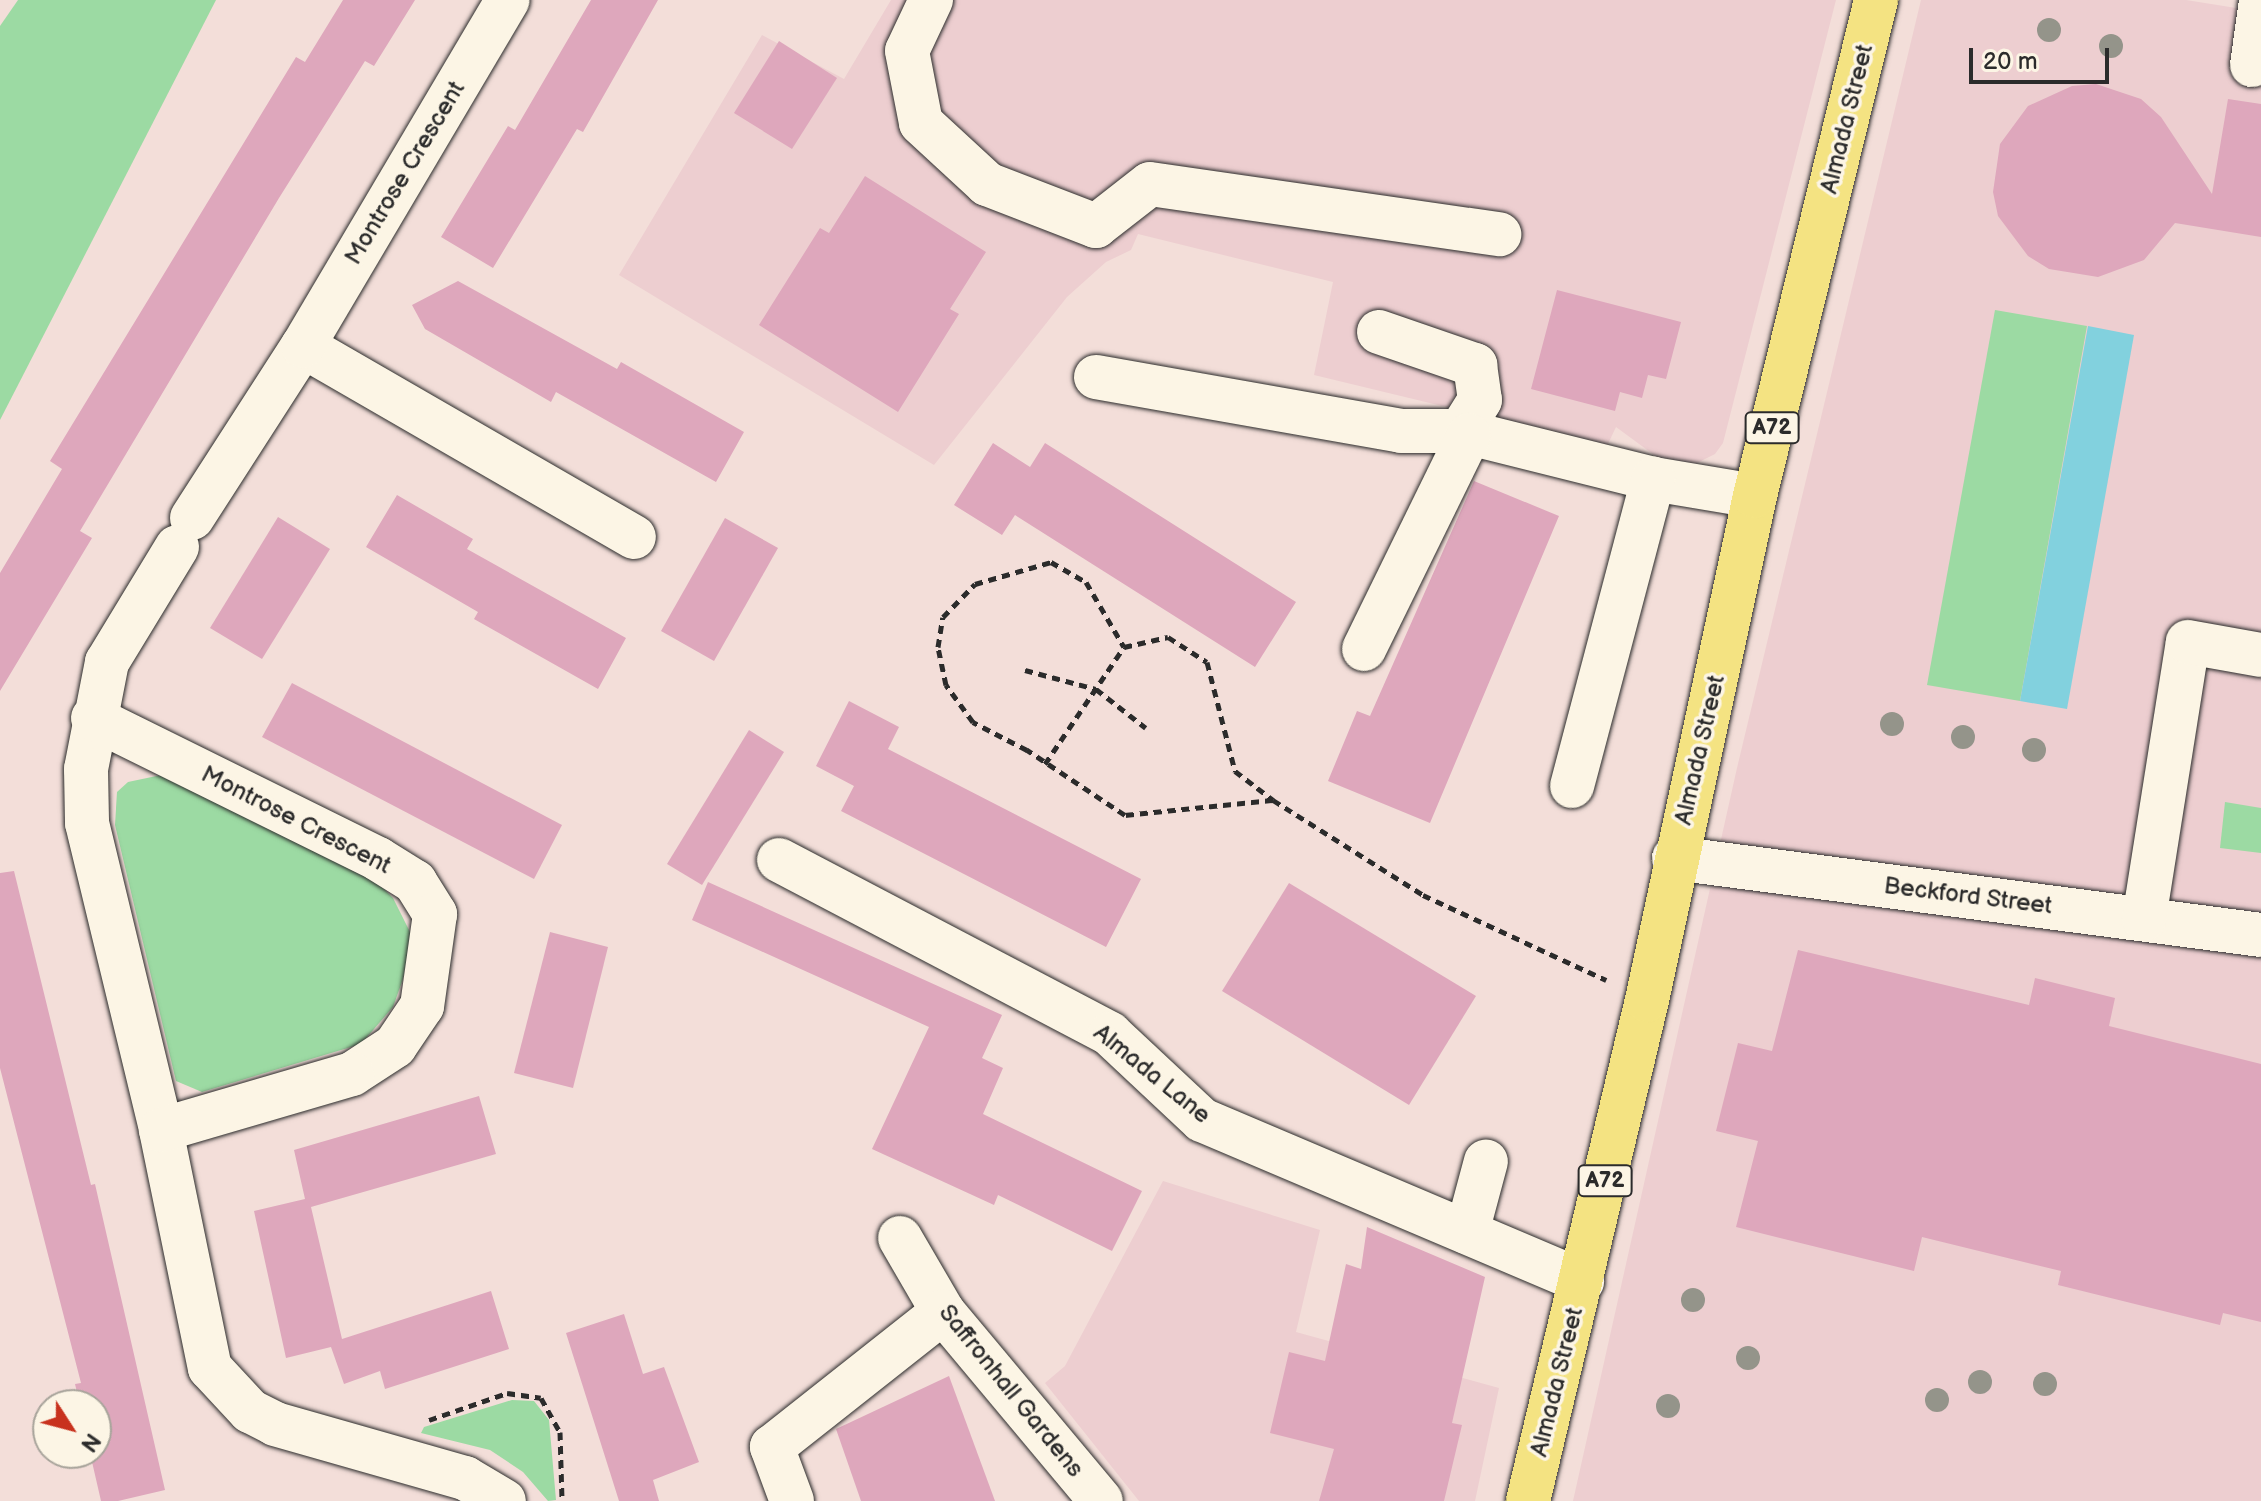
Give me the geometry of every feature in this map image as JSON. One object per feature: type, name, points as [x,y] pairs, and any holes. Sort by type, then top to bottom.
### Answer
[{"type":"main road","name":"Almada Street","points":[[1528,1501],[1647,1000],[1674,858],[1755,496],[1876,0]]},
{"type":"street","name":"Montrose Crescent","points":[[504,1501],[465,1478],[275,1424],[239,1402],[210,1368],[161,1130],[87,823],[86,769],[93,718],[107,662],[303,346],[508,0]]},
{"type":"street","points":[[931,0],[907,51],[921,123],[987,184],[1096,226],[1150,184],[1499,234]]},
{"type":"street","points":[[2252,65],[2261,1]]},
{"type":"street","points":[[1364,649],[1480,400],[1475,365],[1379,332]]},
{"type":"street","points":[[303,346],[634,537]]},
{"type":"street","points":[[1096,377],[1401,431],[1465,433],[1653,479],[1755,496]]},
{"type":"street","points":[[1572,786],[1653,479]]},
{"type":"street","points":[[2144,919],[2188,642],[2261,655]]},
{"type":"street","name":"Montrose Crescent","points":[[93,718],[378,859],[415,882],[435,914],[422,1006],[395,1046],[352,1074],[161,1130]]},
{"type":"street","name":"Beckford Street","points":[[1674,858],[2261,935]]},
{"type":"street","name":"Almada Lane","points":[[779,860],[1110,1034],[1202,1120],[1582,1281]]},
{"type":"street","points":[[1467,1232],[1486,1161]]},
{"type":"street","name":"Saffronhall Gardens","points":[[900,1238],[943,1312],[1101,1501]]},
{"type":"street","points":[[792,1501],[772,1447],[943,1312]]},
{"type":"path","points":[[1124,647],[1086,582],[1051,562],[975,584],[943,617],[938,647],[946,685],[973,722],[1125,815],[1273,800]]},
{"type":"path","points":[[1045,764],[1124,647],[1168,637],[1207,662],[1235,771],[1273,800],[1423,895],[1647,1000]]},
{"type":"path","points":[[1025,670],[1096,689],[1146,728]]},
{"type":"path","points":[[395,1456],[412,1426],[507,1393],[526,1392],[541,1398],[560,1432],[562,1501]]},
{"type":"shaded area","points":[[891,0],[1836,0],[1723,443],[1715,454],[1691,466],[1665,463],[1616,427],[1607,446],[1314,375],[1333,282],[1138,234],[1131,250],[1106,262],[1067,297],[934,465],[619,275],[762,35],[844,79]]},
{"type":"shaded area","points":[[1921,0],[2186,0],[2261,12],[2261,1501],[1573,1501],[1737,768]]},
{"type":"shaded area","points":[[1163,1181],[1320,1230],[1296,1332],[1499,1388],[1475,1501],[1139,1501],[1045,1383],[1065,1366]]},
{"type":"green space","points":[[18,0],[216,0],[0,420],[0,26]]},
{"type":"green space","points":[[1995,310],[2087,326],[2020,701],[1927,685]]},
{"type":"green space","points":[[166,774],[379,884],[393,898],[411,934],[403,979],[393,1007],[361,1044],[202,1092],[176,1081],[115,825],[117,792],[128,782]]},
{"type":"green space","points":[[2225,802],[2261,808],[2261,853],[2220,848]]},
{"type":"green space","points":[[512,1400],[534,1401],[549,1420],[556,1500],[548,1501],[523,1472],[490,1450],[421,1433],[424,1427]]},
{"type":"water","points":[[2088,326],[2134,335],[2067,709],[2020,701]]},
{"type":"building","points":[[343,0],[415,0],[374,66],[365,61],[279,198],[80,531],[92,538],[0,691],[0,573],[62,469],[50,461],[296,57],[305,62]]},
{"type":"building","points":[[591,0],[658,0],[583,132],[577,129],[493,268],[441,237],[508,126],[515,130]]},
{"type":"building","points":[[779,41],[837,78],[792,149],[734,113]]},
{"type":"building","points":[[2096,84],[2141,99],[2161,117],[2212,194],[2228,99],[2261,104],[2261,237],[2175,223],[2144,260],[2098,277],[2049,269],[2028,256],[1998,216],[1993,192],[2000,144],[2028,106],[2072,86]]},
{"type":"building","points":[[865,176],[986,252],[950,309],[959,314],[898,412],[759,325],[820,228],[829,233]]},
{"type":"building","points":[[458,281],[617,369],[621,362],[744,432],[716,482],[556,392],[551,402],[425,329],[412,305]]},
{"type":"building","points":[[1557,290],[1681,322],[1666,379],[1648,375],[1642,398],[1620,392],[1615,411],[1531,389]]},
{"type":"building","points":[[993,443],[1030,467],[1045,443],[1296,602],[1255,667],[1015,515],[1002,535],[954,505]]},
{"type":"building","points":[[1474,481],[1559,516],[1430,823],[1328,781],[1357,711],[1370,716]]},
{"type":"building","points":[[397,495],[473,539],[467,549],[626,638],[598,689],[474,619],[478,612],[366,547]]},
{"type":"building","points":[[278,517],[330,549],[262,659],[210,628]]},
{"type":"building","points":[[725,518],[778,548],[714,661],[661,631]]},
{"type":"building","points":[[292,683],[562,825],[534,879],[262,737]]},
{"type":"building","points":[[849,701],[899,727],[888,749],[1141,879],[1106,947],[841,811],[854,786],[816,766]]},
{"type":"building","points":[[749,730],[784,752],[702,885],[667,864]]},
{"type":"building","points":[[14,871],[91,1185],[95,1184],[165,1490],[118,1501],[101,1501],[94,1469],[112,1469],[112,1389],[76,1389],[75,1384],[81,1383],[0,1068],[0,873]]},
{"type":"building","points":[[708,882],[1002,1015],[982,1058],[1003,1068],[983,1114],[1142,1191],[1112,1251],[998,1195],[994,1205],[872,1149],[929,1027],[692,920]]},
{"type":"building","points":[[1289,883],[1476,996],[1409,1105],[1222,991]]},
{"type":"building","points":[[550,932],[608,947],[573,1088],[514,1073]]},
{"type":"building","points":[[1798,950],[2029,1005],[2035,978],[2115,998],[2109,1026],[2261,1064],[2261,1322],[2223,1313],[2220,1325],[2058,1285],[2061,1271],[1922,1237],[1914,1271],[1736,1227],[1758,1141],[1716,1131],[1738,1043],[1772,1051]]},
{"type":"building","points":[[479,1096],[496,1154],[311,1207],[342,1339],[491,1291],[509,1349],[385,1389],[380,1371],[344,1384],[331,1347],[286,1358],[254,1211],[305,1199],[294,1150]]},
{"type":"building","points":[[1367,1227],[1485,1277],[1452,1423],[1462,1425],[1444,1501],[1319,1501],[1334,1449],[1270,1433],[1289,1352],[1325,1361],[1346,1264],[1361,1269]]},
{"type":"building","points":[[624,1314],[643,1374],[664,1367],[699,1462],[653,1480],[659,1501],[619,1501],[566,1333]]},
{"type":"building","points":[[949,1376],[995,1501],[861,1501],[836,1429]]}]
